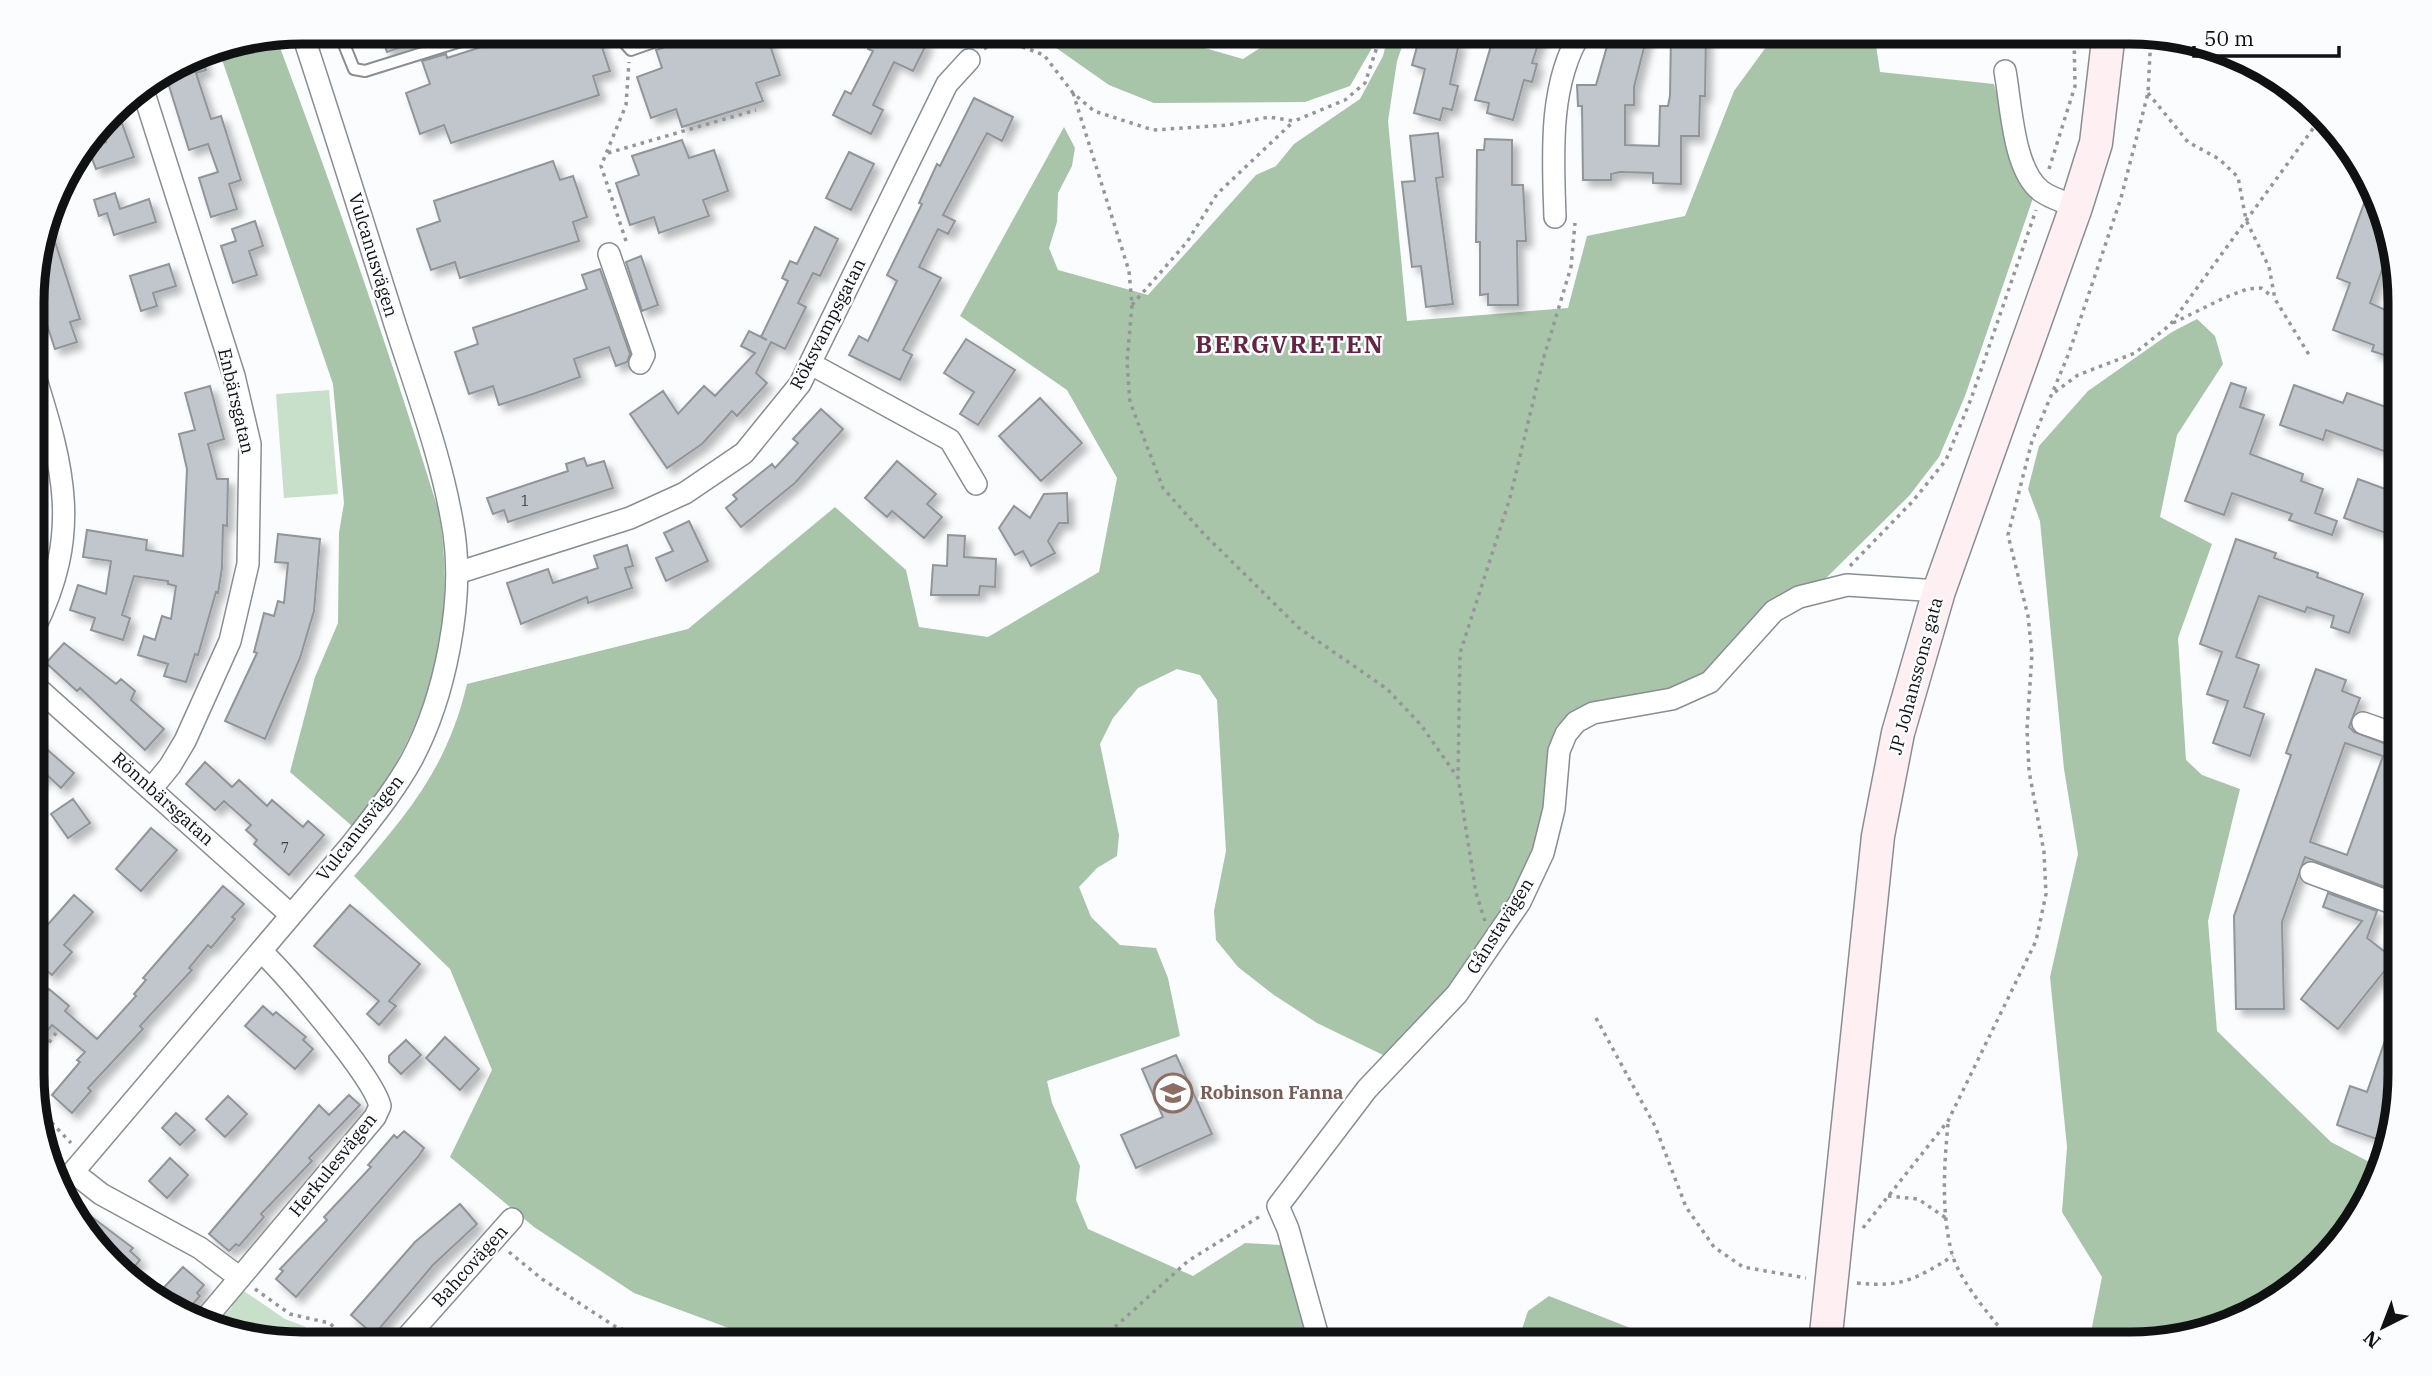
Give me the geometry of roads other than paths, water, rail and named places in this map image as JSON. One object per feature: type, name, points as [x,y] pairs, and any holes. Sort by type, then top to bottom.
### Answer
[{"type":"street","name":"Vulcanusvägen","points":[[74,1172],[373,817],[413,757],[445,662],[454,620],[457,573],[453,526],[440,468],[306,44]]},
{"type":"street","points":[[1565,217],[1553,163],[1556,113],[1567,63],[1576,44]]},
{"type":"street","name":"JP Johanssons gata","points":[[1826,1332],[1878,836],[1898,733],[1939,591],[2076,207],[2096,143],[2108,44]]},
{"type":"street","name":"Röksvampsgatan","points":[[457,573],[630,518],[711,478],[744,453],[800,384],[947,84],[969,60]]},
{"type":"street","points":[[2005,71],[2018,150],[2025,171],[2042,192],[2076,207]]},
{"type":"street","name":"Enbärsgatan","points":[[145,97],[233,376],[250,444],[248,564],[230,641],[185,741],[152,788]]},
{"type":"street","points":[[619,252],[644,355],[640,363]]},
{"type":"street","points":[[811,364],[950,439],[976,484]]},
{"type":"street","points":[[44,406],[58,451],[64,496],[58,563],[44,602]]},
{"type":"street","name":"Gånstavägen","points":[[1317,1332],[1288,1229],[1278,1206],[1367,1089],[1457,994],[1520,902],[1543,853],[1554,809],[1559,751],[1566,734],[1576,722],[1593,713],[1672,699],[1710,682],[1774,611],[1799,597],[1829,587],[1895,586],[1939,591]]},
{"type":"street","name":"Rönnbärsgatan","points":[[44,694],[291,915]]},
{"type":"street","points":[[2363,723],[2388,732]]},
{"type":"street","points":[[2311,873],[2388,902]]},
{"type":"street","name":"Herkulesvägen","points":[[209,1315],[374,1117],[380,1106],[369,1082],[286,976],[261,951]]},
{"type":"street","points":[[74,1172],[101,1194],[200,1248],[240,1278]]},
{"type":"street","name":"Bahcovägen","points":[[413,1332],[512,1219]]},
{"type":"lane","points":[[343,44],[354,69],[365,71],[452,44]]},
{"type":"lane","points":[[626,44],[631,50],[648,44]]},
{"type":"place","name":"Robinson Fanna","points":[[1173,1093]]},
{"type":"district","name":"BERGVRETEN","points":[[1290,345]]}]
